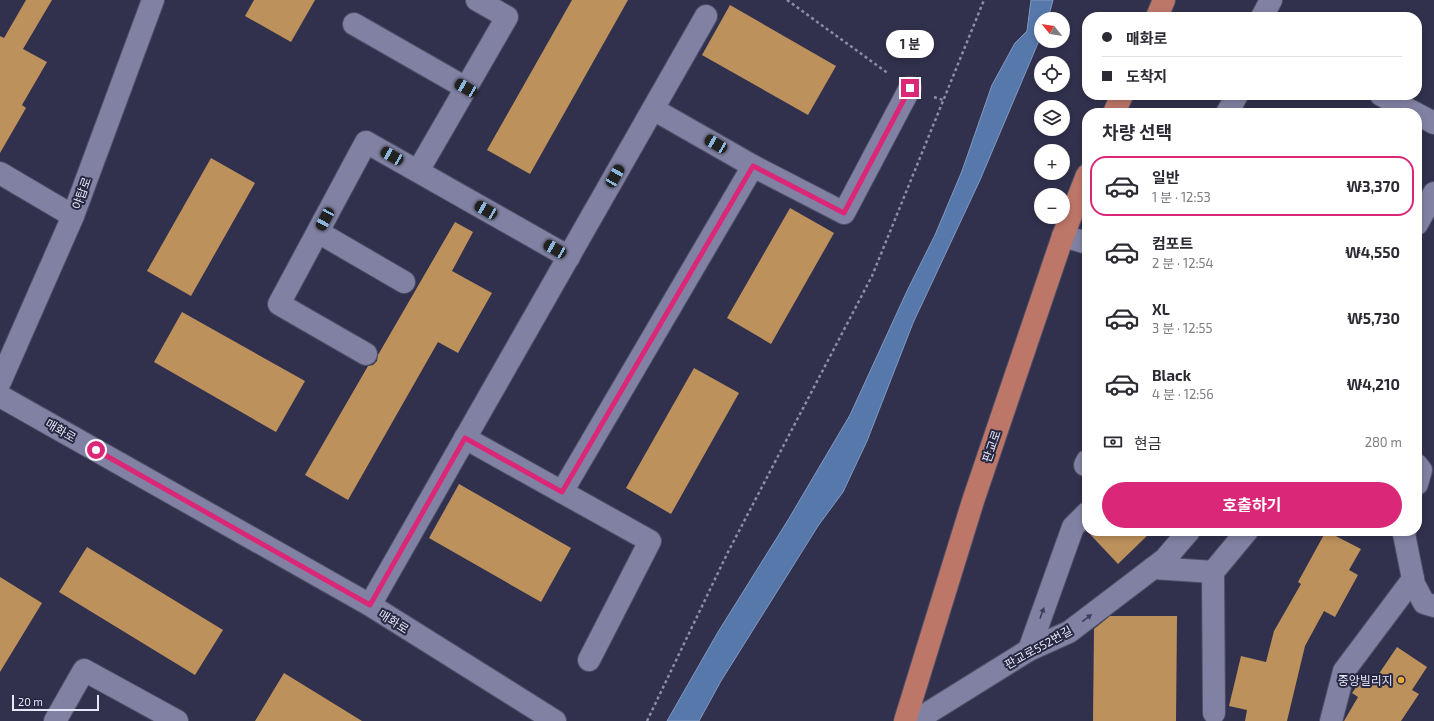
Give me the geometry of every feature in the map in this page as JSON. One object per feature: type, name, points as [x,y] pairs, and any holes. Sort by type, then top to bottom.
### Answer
[{"type":"main road","points":[[1159,12],[1164,0]]},
{"type":"main road","name":"판교로","points":[[905,721],[973,501],[1063,236],[1082,188]]},
{"type":"street","name":"야탑로","points":[[0,382],[73,216],[153,0]]},
{"type":"street","points":[[418,171],[507,17],[477,0]]},
{"type":"street","points":[[1265,12],[1271,0]]},
{"type":"street","points":[[370,605],[706,16]]},
{"type":"street","points":[[354,24],[466,88]]},
{"type":"street","points":[[653,109],[753,166],[844,213],[910,88]]},
{"type":"street","points":[[1390,100],[1405,108]]},
{"type":"street","points":[[1422,117],[1434,123]]},
{"type":"street","points":[[366,354],[279,304],[366,142],[569,257]]},
{"type":"street","points":[[562,492],[753,166]]},
{"type":"street","points":[[0,173],[73,216]]},
{"type":"street","points":[[1422,215],[1434,193]]},
{"type":"street","points":[[318,232],[404,282]]},
{"type":"street","points":[[1063,236],[1082,242]]},
{"type":"street","name":"매화로","points":[[0,396],[370,605],[555,721]]},
{"type":"street","points":[[465,438],[650,541],[589,660]]},
{"type":"street","points":[[1029,650],[1073,527],[1082,518]]},
{"type":"street","name":"판교로552번길","points":[[915,721],[1029,650],[1068,632],[1165,559],[1185,536]]},
{"type":"street","points":[[1214,713],[1213,572],[1243,536]]},
{"type":"street","points":[[1404,536],[1414,584],[1424,603],[1434,606]]},
{"type":"street","points":[[1153,568],[1213,572]]},
{"type":"street","points":[[1331,721],[1344,671],[1413,579]]},
{"type":"street","points":[[55,721],[84,670],[177,721]]},
{"type":"path","points":[[787,0],[910,88],[943,100]]},
{"type":"path","points":[[647,721],[727,554],[872,276],[984,0]]},
{"type":"water","points":[[1031,0],[1053,0],[1050,12],[1034,12],[1034,48],[1036,48],[980,180],[913,323],[867,441],[843,492],[818,526],[721,681],[699,721],[667,721],[718,632],[788,520],[850,415],[907,291],[935,235],[962,171],[992,85],[1015,43],[1027,31]]},
{"type":"building","points":[[26,0],[52,0],[23,49],[47,62],[22,105],[26,108],[0,153],[0,36],[4,38]]},
{"type":"building","points":[[254,0],[315,0],[291,42],[245,16]]},
{"type":"building","points":[[572,0],[628,0],[530,174],[487,150]]},
{"type":"building","points":[[730,5],[836,66],[808,115],[702,55]]},
{"type":"building","points":[[211,158],[255,183],[191,296],[147,271]]},
{"type":"building","points":[[790,208],[834,233],[771,344],[727,318]]},
{"type":"building","points":[[455,222],[473,232],[452,271],[492,293],[458,353],[438,342],[348,500],[305,475],[368,366],[373,365],[377,361],[378,355]]},
{"type":"building","points":[[182,312],[305,381],[276,432],[154,362]]},
{"type":"building","points":[[694,368],[739,393],[671,514],[626,488]]},
{"type":"building","points":[[459,484],[571,548],[541,602],[429,538]]},
{"type":"building","points":[[1092,536],[1147,536],[1118,564]]},
{"type":"building","points":[[1323,536],[1336,536],[1361,549],[1349,570],[1358,575],[1335,617],[1324,611],[1305,646],[1287,721],[1245,721],[1247,710],[1229,706],[1241,656],[1266,662],[1274,631],[1301,584],[1298,582]]},
{"type":"building","points":[[87,547],[223,630],[195,675],[59,592]]},
{"type":"building","points":[[0,577],[42,603],[0,672]]},
{"type":"building","points":[[1110,616],[1177,616],[1176,721],[1093,721],[1094,629]]},
{"type":"building","name":"중앙빌리지","points":[[1397,647],[1427,667],[1412,690],[1419,694],[1401,721],[1344,721],[1358,697],[1352,693],[1365,675],[1374,681]]},
{"type":"building","points":[[284,673],[362,721],[255,721]]},
{"type":"place","name":"중앙빌리지","points":[[1401,680]]},
{"type":"route","points":[[96,450],[370,605],[465,438],[562,492],[753,166],[844,213],[910,88]]}]
